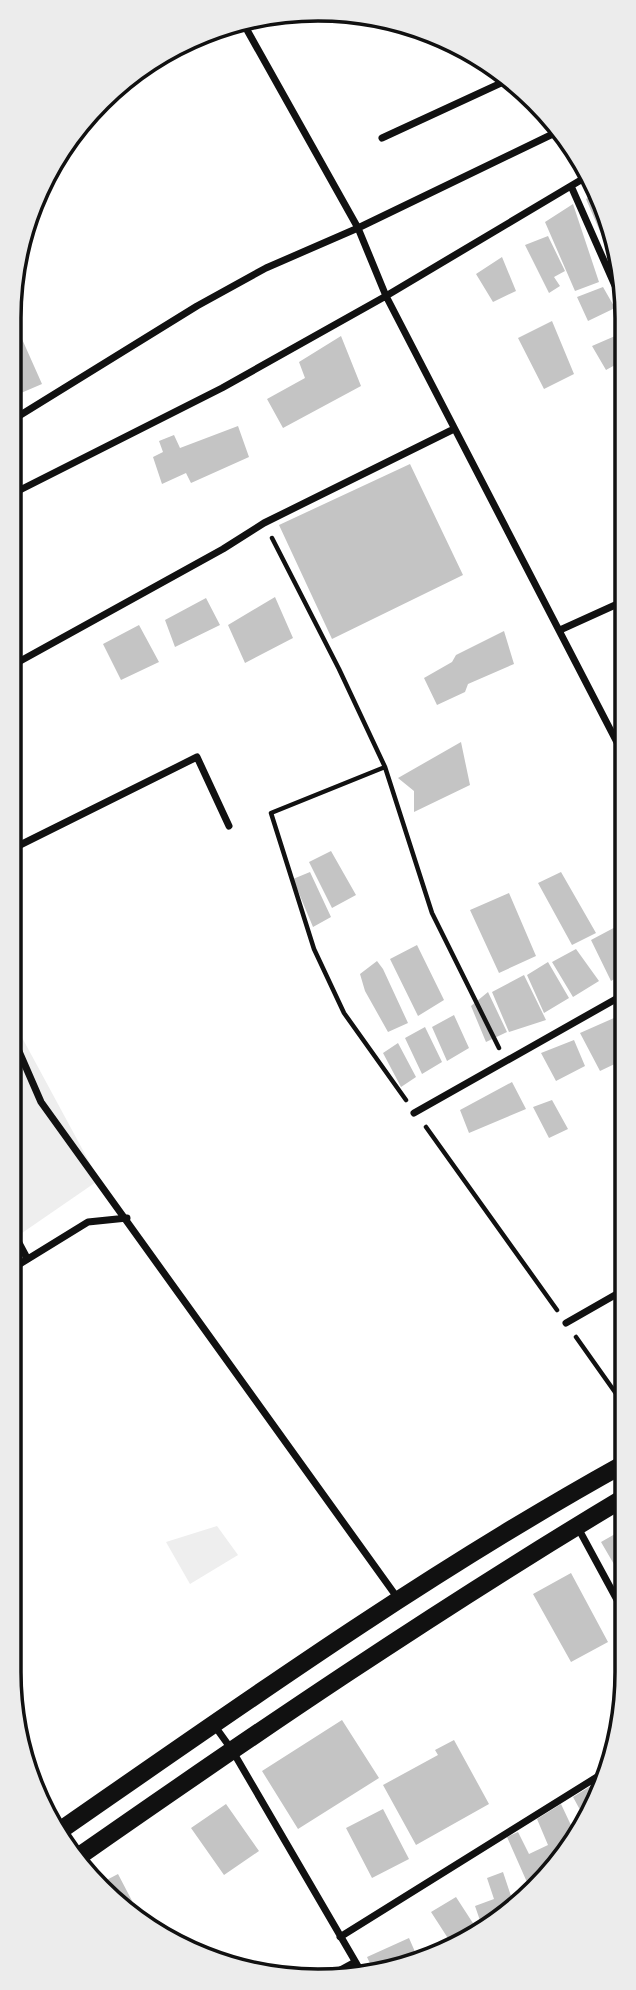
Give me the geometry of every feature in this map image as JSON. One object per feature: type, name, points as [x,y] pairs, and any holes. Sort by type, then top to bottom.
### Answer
[{"type":"main road","points":[[65,1827],[214,1724],[400,1601],[560,1499],[615,1469]]},
{"type":"main road","points":[[83,1854],[232,1750],[419,1626],[615,1503]]},
{"type":"street","points":[[247,30],[358,228],[386,296],[615,736]]},
{"type":"street","points":[[382,138],[501,83]]},
{"type":"street","points":[[21,415],[197,306],[266,268],[358,228],[552,134]]},
{"type":"street","points":[[21,490],[222,388],[386,296],[580,180]]},
{"type":"street","points":[[571,186],[612,279]]},
{"type":"street","points":[[21,661],[223,549],[264,523],[454,429]]},
{"type":"street","points":[[560,629],[615,605]]},
{"type":"street","points":[[21,845],[197,757],[229,826]]},
{"type":"street","points":[[414,1113],[615,999]]},
{"type":"street","points":[[21,1054],[41,1102],[400,1601]]},
{"type":"street","points":[[21,1262],[88,1222],[127,1218]]},
{"type":"street","points":[[21,1247],[27,1258]]},
{"type":"street","points":[[566,1323],[615,1295]]},
{"type":"street","points":[[577,1526],[615,1598]]},
{"type":"street","points":[[214,1724],[232,1750],[357,1966]]},
{"type":"street","points":[[341,1937],[595,1778]]},
{"type":"street","points":[[345,1967],[355,1962]]},
{"type":"path","points":[[264,523],[339,669],[384,767],[432,914],[505,1061]]},
{"type":"path","points":[[384,767],[271,813],[314,949],[344,1013],[615,1392]]},
{"type":"shaded area","points":[[21,1036],[99,1180],[21,1231]]},
{"type":"shaded area","points":[[217,1526],[238,1555],[190,1584],[166,1542]]},
{"type":"building","points":[[589,197],[592,204],[606,245],[586,199]]},
{"type":"building","points":[[573,204],[599,282],[575,291],[545,222]]},
{"type":"building","points":[[548,236],[565,271],[554,277],[560,286],[549,293],[525,245]]},
{"type":"building","points":[[502,257],[516,291],[493,302],[476,274]]},
{"type":"building","points":[[603,287],[614,308],[588,321],[577,297]]},
{"type":"building","points":[[552,321],[574,374],[544,389],[518,338]]},
{"type":"building","points":[[341,336],[361,386],[283,428],[267,399],[305,378],[299,362]]},
{"type":"building","points":[[615,336],[615,365],[606,370],[592,346]]},
{"type":"building","points":[[21,340],[42,384],[21,393]]},
{"type":"building","points":[[238,426],[249,457],[191,483],[186,473],[162,484],[153,457],[163,452],[159,441],[174,435],[180,448]]},
{"type":"building","points":[[410,464],[463,575],[332,639],[279,525]]},
{"type":"building","points":[[275,597],[293,638],[245,663],[228,625]]},
{"type":"building","points":[[206,598],[220,625],[175,647],[165,620]]},
{"type":"building","points":[[139,625],[159,662],[121,680],[103,644]]},
{"type":"building","points":[[504,631],[514,664],[468,684],[465,692],[437,705],[424,678],[452,662],[456,655]]},
{"type":"building","points":[[461,742],[470,785],[414,812],[414,791],[398,778]]},
{"type":"building","points":[[331,851],[356,895],[332,908],[309,862]]},
{"type":"building","points":[[310,872],[331,917],[313,927],[293,879]]},
{"type":"building","points":[[561,872],[596,933],[572,945],[538,883]]},
{"type":"building","points":[[509,893],[536,956],[499,973],[470,910]]},
{"type":"building","points":[[615,927],[615,979],[611,981],[591,940]]},
{"type":"building","points":[[417,945],[444,1000],[418,1016],[390,959]]},
{"type":"building","points":[[576,949],[599,981],[573,997],[552,962]]},
{"type":"building","points":[[377,961],[408,1023],[388,1032],[365,991],[360,974]]},
{"type":"building","points":[[548,962],[569,998],[544,1013],[527,975]]},
{"type":"building","points":[[524,975],[546,1020],[509,1032],[492,992]]},
{"type":"building","points":[[488,992],[507,1032],[486,1042],[471,1006]]},
{"type":"building","points":[[454,1015],[469,1048],[447,1061],[432,1027]]},
{"type":"building","points":[[615,1018],[615,1064],[600,1071],[580,1033]]},
{"type":"building","points":[[425,1027],[442,1062],[422,1074],[405,1038]]},
{"type":"building","points":[[574,1040],[585,1066],[556,1081],[541,1053]]},
{"type":"building","points":[[398,1043],[416,1077],[401,1087],[383,1053]]},
{"type":"building","points":[[512,1082],[526,1109],[469,1133],[460,1110]]},
{"type":"building","points":[[552,1100],[568,1129],[549,1138],[533,1107]]},
{"type":"building","points":[[615,1534],[615,1566],[601,1542]]},
{"type":"building","points":[[571,1573],[608,1642],[571,1662],[533,1594]]},
{"type":"building","points":[[342,1720],[379,1778],[298,1829],[262,1771]]},
{"type":"building","points":[[454,1740],[489,1804],[416,1845],[383,1785],[438,1755],[435,1750]]},
{"type":"building","points":[[592,1785],[580,1810],[573,1797]]},
{"type":"building","points":[[226,1804],[259,1851],[224,1875],[191,1828]]},
{"type":"building","points":[[561,1804],[571,1826],[554,1853],[527,1883],[507,1837],[518,1832],[529,1854],[548,1845],[537,1819]]},
{"type":"building","points":[[383,1809],[409,1859],[372,1878],[346,1828]]},
{"type":"building","points":[[503,1872],[511,1897],[480,1921],[475,1906],[494,1899],[487,1878]]},
{"type":"building","points":[[118,1874],[135,1906],[122,1895],[106,1880]]},
{"type":"building","points":[[456,1897],[474,1924],[448,1938],[431,1912]]},
{"type":"building","points":[[409,1938],[415,1952],[370,1964],[367,1957]]}]
